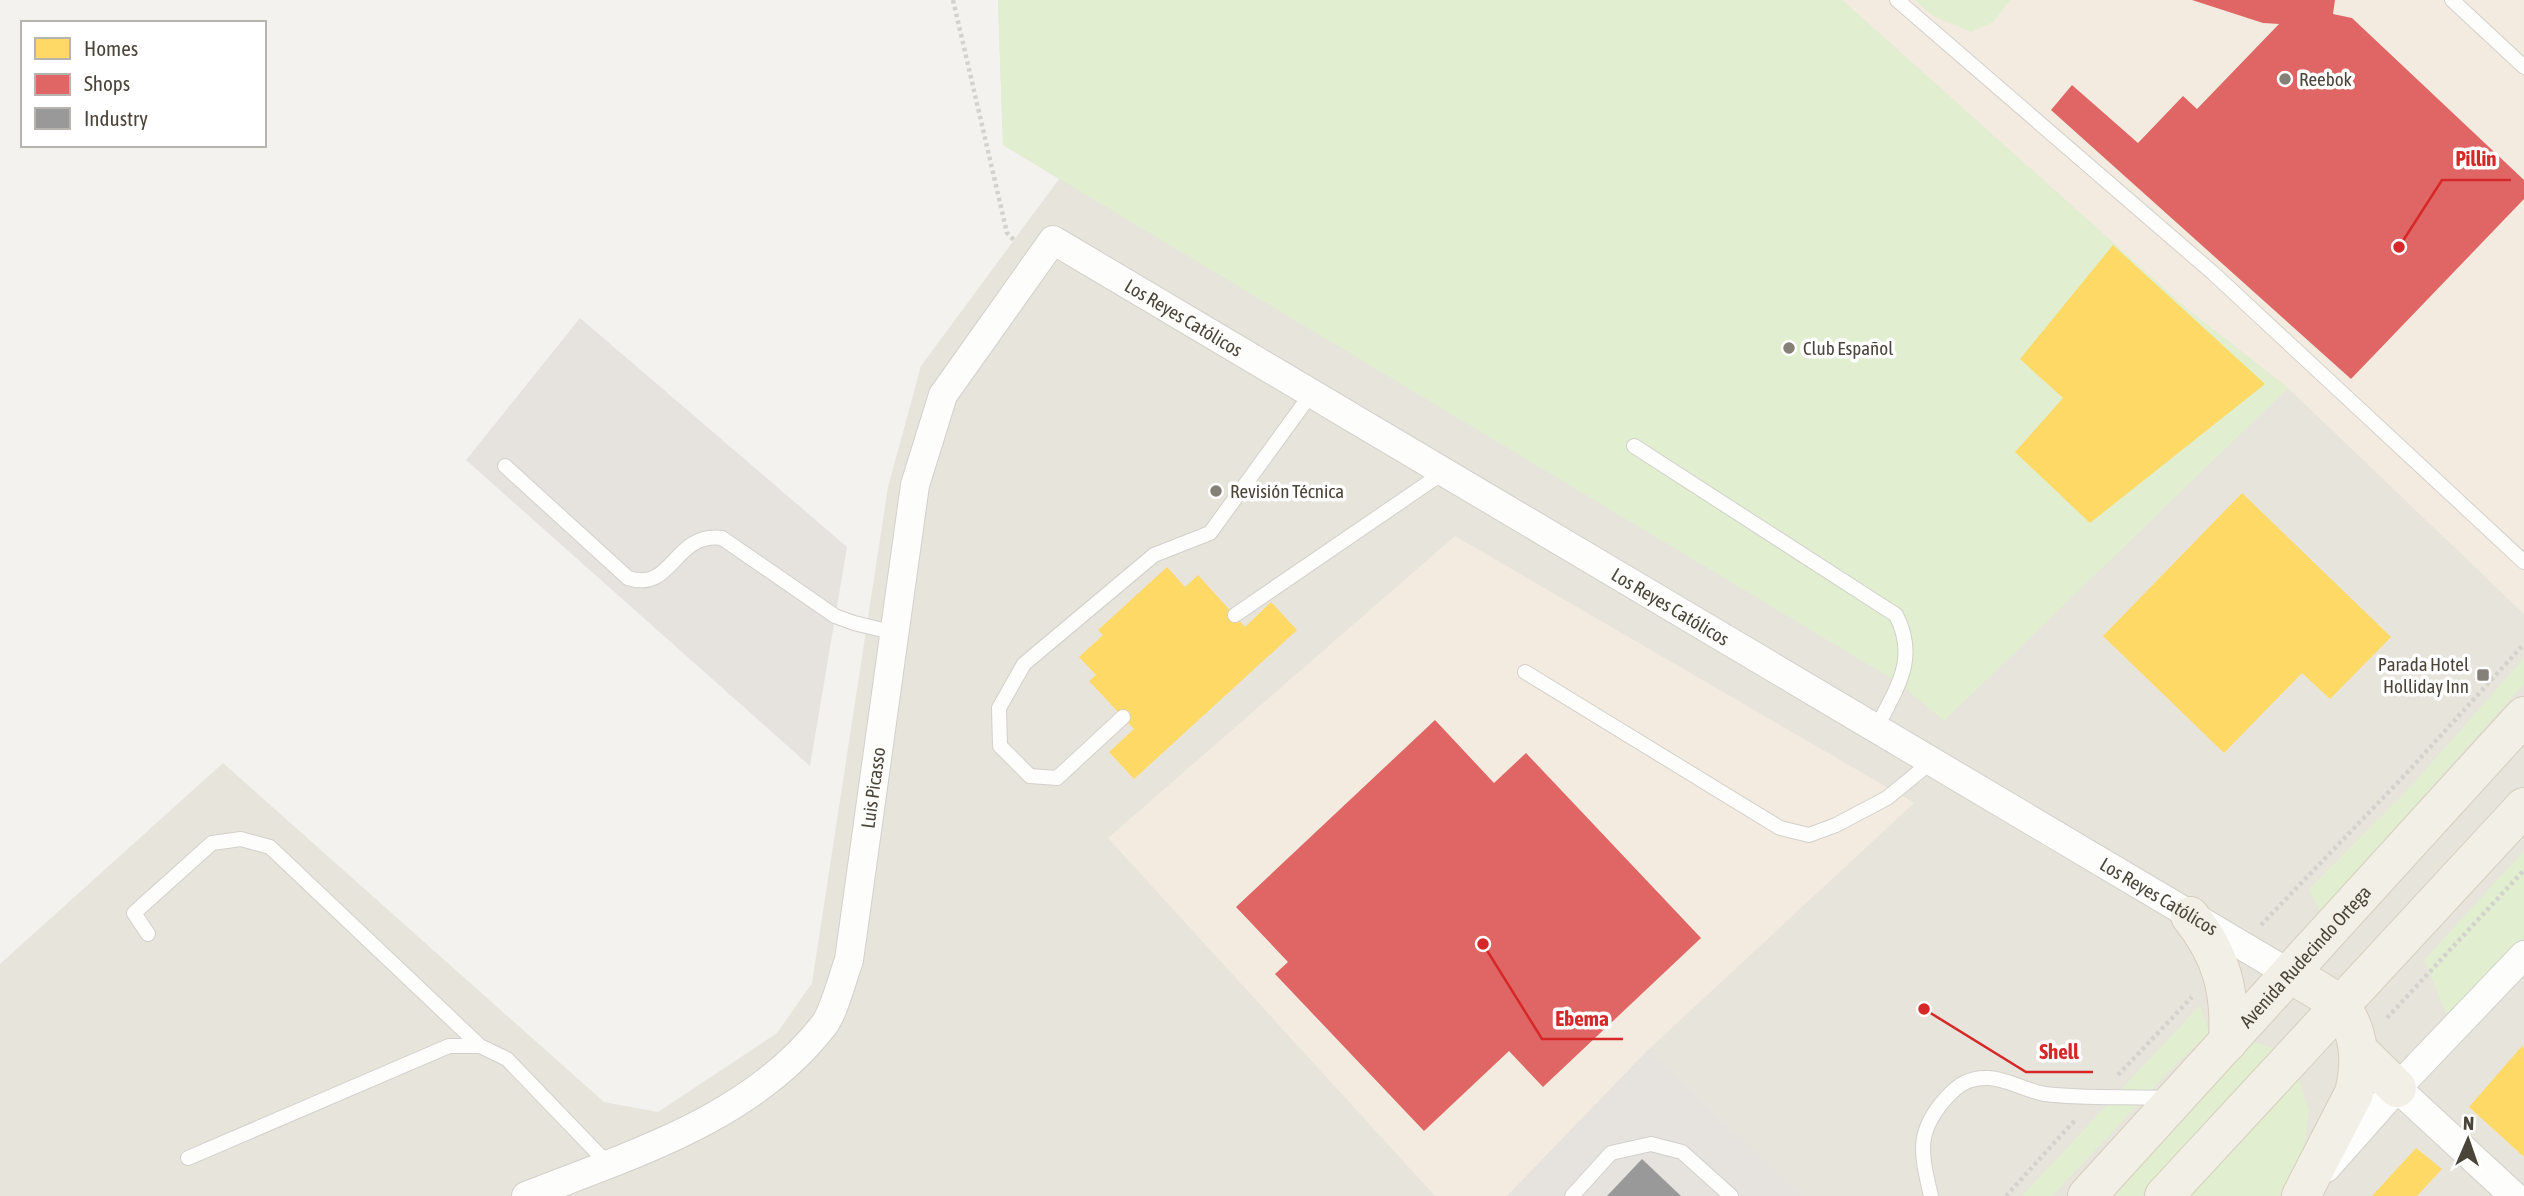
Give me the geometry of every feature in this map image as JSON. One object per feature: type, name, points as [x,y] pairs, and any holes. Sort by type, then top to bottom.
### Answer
[{"type":"main road","name":"Avenida Rudecindo Ortega","points":[[2087,1196],[2524,716]]},
{"type":"main road","points":[[2164,1196],[2524,807]]},
{"type":"main road","points":[[2190,916],[2203,932],[2231,957],[2227,992],[2230,1017],[2228,1042]]},
{"type":"main road","points":[[2290,974],[2326,980],[2343,977],[2359,973],[2388,955]]},
{"type":"main road","points":[[2290,974],[2340,1006],[2350,1022],[2358,1050],[2358,1076],[2354,1093],[2301,1196]]},
{"type":"main road","points":[[2358,1050],[2397,1088]]},
{"type":"street","name":"Los Reyes Católicos","points":[[1053,240],[2190,916]]},
{"type":"street","name":"Luis Picasso","points":[[526,1196],[676,1138],[767,1084],[826,1023],[849,960],[915,485],[943,395],[1053,240]]},
{"type":"street","points":[[2301,1196],[2397,1088],[2524,955]]},
{"type":"street","name":"Los Reyes Católicos","points":[[2231,957],[2290,974]]},
{"type":"street","points":[[2397,1088],[2514,1196]]},
{"type":"lane","points":[[1897,0],[2213,273],[2524,562]]},
{"type":"lane","points":[[2452,0],[2524,67]]},
{"type":"lane","points":[[1123,717],[1057,778],[1030,776],[1000,746],[999,708],[1024,664],[1154,555],[1210,533],[1311,394]]},
{"type":"lane","points":[[1634,446],[1896,615],[1904,629],[1907,660],[1904,672],[1876,729]]},
{"type":"lane","points":[[505,466],[628,578],[649,580],[661,574],[699,538],[722,538],[835,615],[854,623],[895,633]]},
{"type":"lane","points":[[1235,615],[1444,472]]},
{"type":"lane","points":[[1525,672],[1780,828],[1809,835],[1863,812],[1902,787],[1931,762]]},
{"type":"lane","points":[[148,934],[134,913],[212,843],[241,839],[270,847],[480,1046],[507,1059],[608,1164]]},
{"type":"lane","points":[[188,1158],[449,1046],[480,1046]]},
{"type":"lane","points":[[1931,1196],[1922,1156],[1923,1137],[1932,1113],[1958,1085],[1971,1079],[2000,1079],[2043,1094],[2177,1098]]},
{"type":"lane","points":[[1572,1196],[1611,1153],[1651,1144],[1682,1152],[1731,1196]]},
{"type":"path","points":[[953,0],[1007,233]]},
{"type":"path","points":[[2006,1196],[2404,776],[2524,644]]},
{"type":"shaded area","points":[[998,0],[2524,0],[2524,1196],[0,1196],[0,964],[223,763],[604,1102],[658,1112],[777,1033],[812,983],[888,487],[921,366],[1059,179],[1003,145]]},
{"type":"shaded area","points":[[1842,0],[2524,0],[2524,614],[2288,388],[2186,308]]},
{"type":"shaded area","points":[[580,318],[847,547],[810,766],[466,460]]},
{"type":"shaded area","points":[[1455,536],[1914,803],[1648,1050],[1507,1196],[1435,1196],[1108,838]]},
{"type":"shaded area","points":[[1648,1050],[1801,1196],[1507,1196]]},
{"type":"green space","name":"Club Español","points":[[998,0],[1842,0],[2186,308],[2288,388],[1944,721],[1899,683],[1003,145]]},
{"type":"green space","points":[[1914,0],[2010,0],[1993,22],[1971,32],[1933,16]]},
{"type":"green space","points":[[2524,658],[2524,684],[2320,911],[2309,889],[2413,784]]},
{"type":"green space","points":[[2524,851],[2524,938],[2448,1018],[2424,960]]},
{"type":"green space","points":[[2200,1005],[2209,1033],[2173,1067],[2052,1196],[2022,1196]]},
{"type":"green space","points":[[2251,1041],[2275,1049],[2142,1196],[2113,1196]]},
{"type":"green space","points":[[2299,1079],[2309,1112],[2300,1173],[2280,1196],[2187,1196]]},
{"type":"building: Homes","points":[[2113,245],[2265,384],[2090,523],[2015,452],[2063,398],[2020,359]]},
{"type":"building: Homes","points":[[2242,493],[2391,637],[2330,699],[2302,673],[2224,753],[2103,636]]},
{"type":"building: Homes","points":[[1167,567],[1185,587],[1198,575],[1245,627],[1271,602],[1297,630],[1134,779],[1109,752],[1134,729],[1089,681],[1096,675],[1079,657],[1103,635],[1098,630]]},
{"type":"building: Homes","points":[[2522,1046],[2524,1049],[2524,1157],[2469,1107]]},
{"type":"building: Homes","points":[[2416,1148],[2442,1169],[2417,1196],[2372,1196]]},
{"type":"building: Shops","points":[[2192,0],[2335,0],[2333,14],[2352,18],[2524,180],[2524,199],[2351,379],[2051,110],[2072,85],[2138,143],[2183,96],[2197,109],[2279,24],[2263,23]]},
{"type":"building: Shops","points":[[1435,720],[1494,783],[1526,753],[1701,938],[1543,1087],[1509,1051],[1424,1131],[1275,974],[1288,962],[1236,907]]},
{"type":"building: Industry","points":[[1642,1159],[1681,1196],[1607,1196]]},
{"type":"place","name":"Reebok","points":[[2285,79]]},
{"type":"place","name":"Pillin","points":[[2399,247]]},
{"type":"place","name":"Club Español","points":[[1789,348]]},
{"type":"place","name":"Revisión Técnica","points":[[1216,491]]},
{"type":"place","name":"Parada Hotel Holliday Inn","points":[[2483,675]]},
{"type":"place","name":"Ebema","points":[[1483,944]]},
{"type":"place","name":"Shell","points":[[1924,1009]]}]
